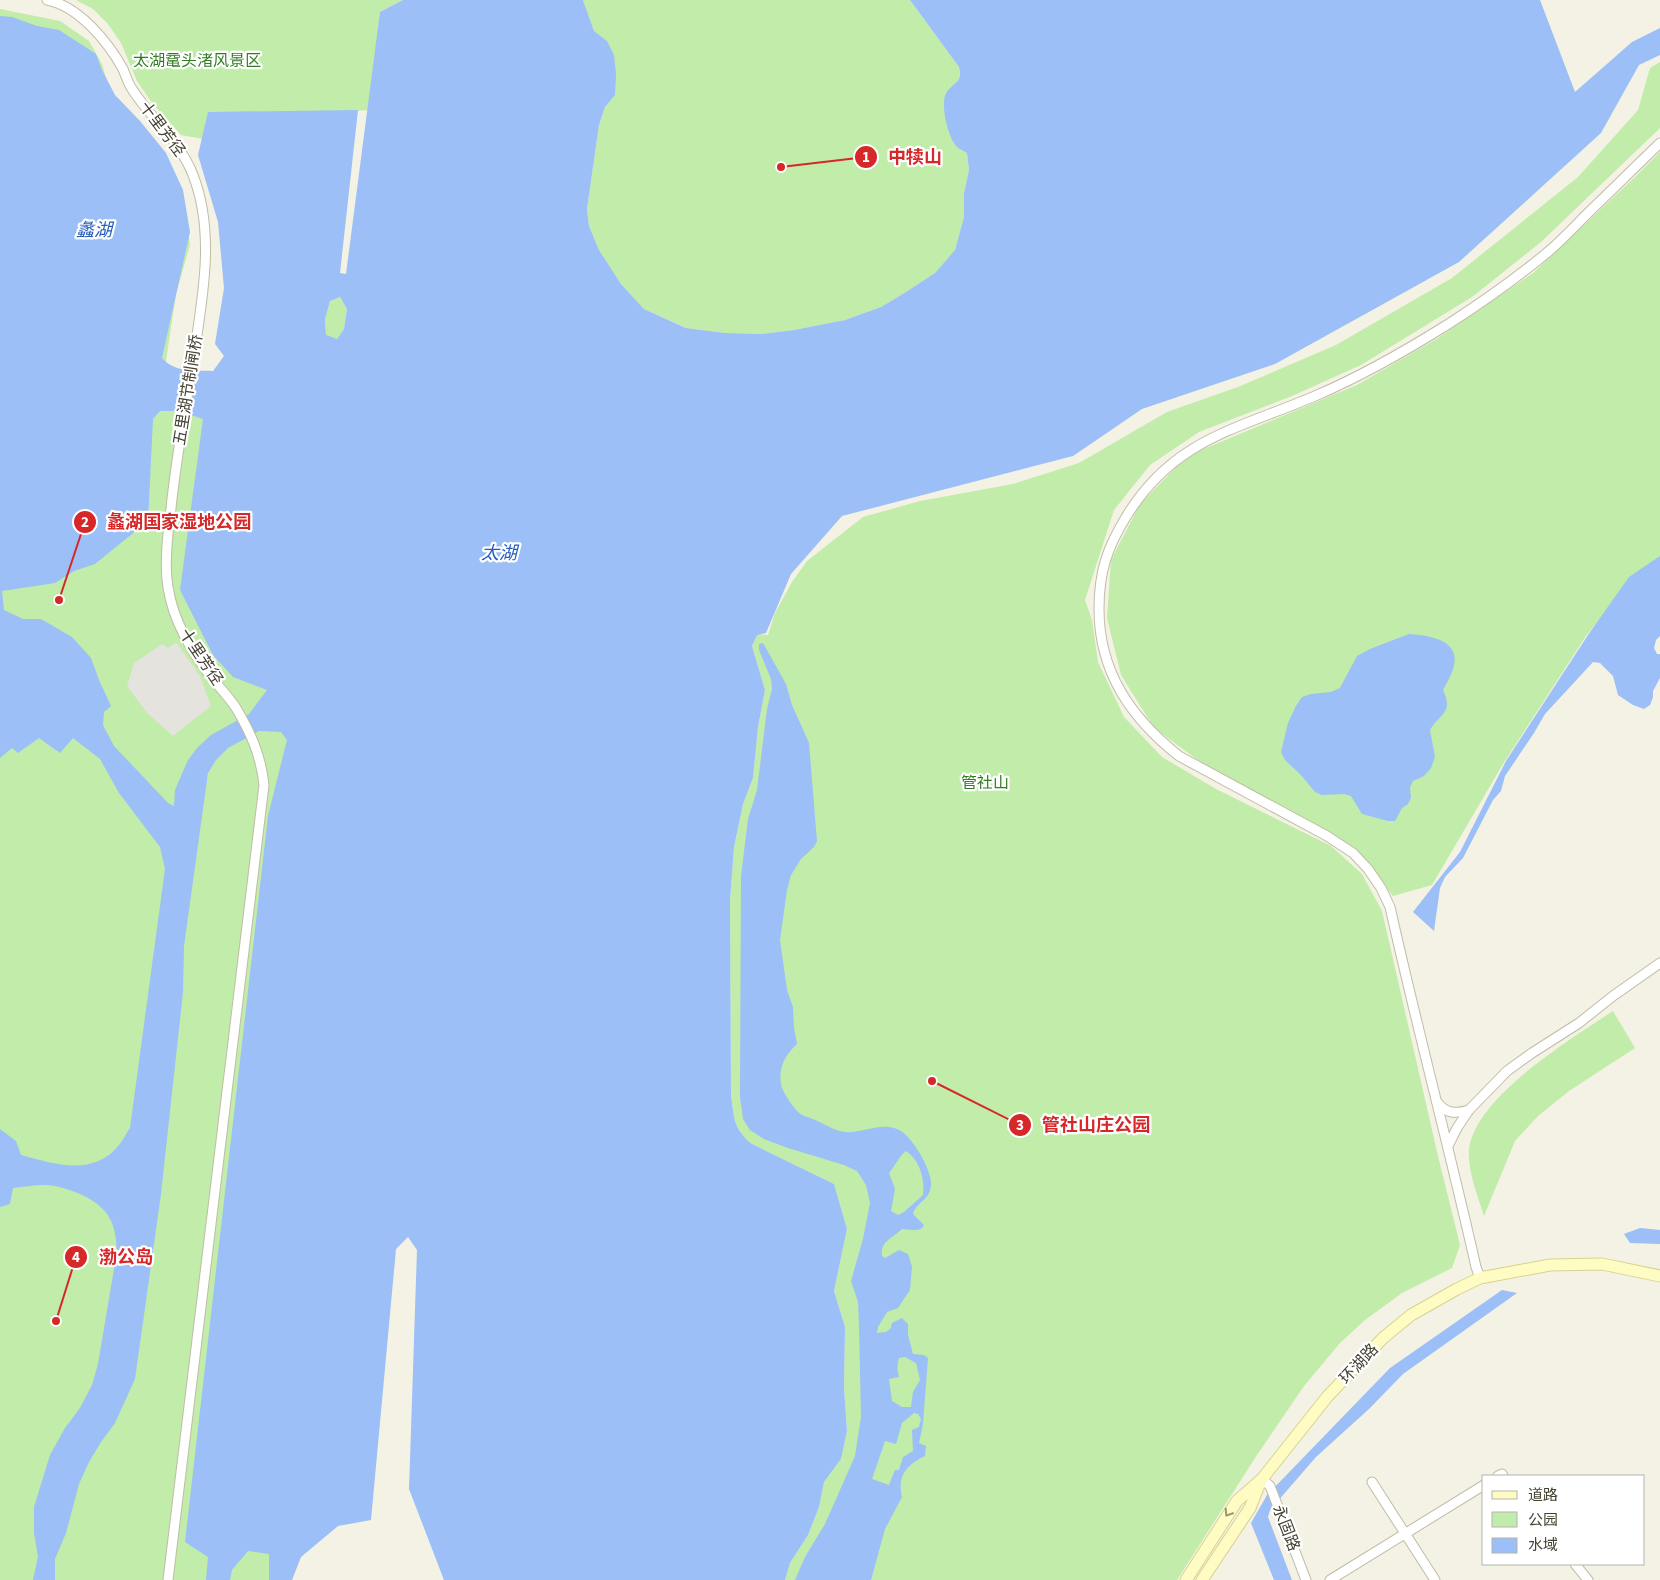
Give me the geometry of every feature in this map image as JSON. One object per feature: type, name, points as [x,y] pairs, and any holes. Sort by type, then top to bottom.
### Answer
[{"type":"street","name":"十里芳径","points":[[47,0],[54,1],[75,13],[93,28],[106,43],[132,88],[175,142],[184,157],[198,191],[206,228],[203,296]]},
{"type":"street","points":[[1480,1278],[1435,1100],[1390,908],[1381,888],[1368,869],[1353,853],[1327,836],[1178,756],[1157,739],[1140,721],[1125,700],[1103,648],[1099,627],[1100,580],[1106,554],[1115,534],[1131,507],[1149,484],[1167,466],[1214,436],[1315,396],[1358,376],[1450,323],[1490,296],[1550,250],[1660,143]]},
{"type":"street","name":"五里湖节制闸桥","points":[[174,484],[203,296]]},
{"type":"street","name":"十里芳径","points":[[168,1580],[264,785],[262,767],[257,750],[236,708],[189,646],[178,622],[167,587],[167,543],[174,484]]},
{"type":"street","points":[[1448,1146],[1469,1110],[1513,1066],[1579,1024],[1612,996],[1660,963]]},
{"type":"street","points":[[1435,1100],[1442,1109],[1450,1113],[1460,1113],[1469,1110]]},
{"type":"street","name":"环湖路","points":[[1202,1580],[1266,1482],[1327,1398],[1383,1338],[1411,1314],[1480,1278],[1550,1264],[1602,1264],[1660,1276]]},
{"type":"street","name":"环湖路","points":[[1186,1580],[1237,1500],[1266,1482]]},
{"type":"street","name":"永固路","points":[[1266,1482],[1278,1507],[1306,1580]]},
{"type":"street","points":[[1372,1482],[1435,1580]]},
{"type":"street","points":[[1330,1580],[1482,1486]]},
{"type":"street","points":[[1576,1565],[1588,1580]]},
{"type":"green space","name":"太湖鼋头渚风景区","points":[[76,0],[403,0],[380,12],[370,110],[215,119],[209,140],[181,135],[152,103],[137,81],[121,43],[108,24],[93,9]]},
{"type":"green space","points":[[583,0],[910,0],[959,67],[960,72],[959,79],[955,85],[945,94],[956,146],[967,153],[969,170],[964,193],[964,217],[955,250],[935,273],[881,307],[845,320],[794,330],[762,334],[725,333],[687,328],[644,309],[621,284],[599,250],[589,226],[587,209],[599,125],[605,107],[615,95],[607,41],[594,31]]},
{"type":"green space","points":[[0,9],[60,21],[89,41],[102,64],[110,92],[185,210],[190,245],[176,294],[159,408],[212,411],[271,687],[272,704],[217,738],[175,824],[76,733],[117,772],[166,847],[171,873],[136,1132],[124,1154],[90,1170],[42,1172],[0,1146]]},
{"type":"green space","name":"管社山","points":[[1660,62],[1660,128],[1541,242],[1472,297],[1361,365],[1292,396],[1199,432],[1150,465],[1114,510],[1085,600],[1092,620],[1098,662],[1124,717],[1162,757],[1216,789],[1331,846],[1362,874],[1382,911],[1460,1245],[1452,1268],[1402,1293],[1365,1320],[1340,1343],[1304,1386],[1257,1455],[1177,1580],[785,1580],[790,1563],[808,1535],[819,1507],[824,1482],[841,1459],[847,1431],[844,1388],[845,1327],[834,1291],[847,1229],[834,1184],[752,1144],[738,1128],[733,1110],[731,1095],[730,901],[734,847],[743,804],[753,778],[758,727],[765,690],[752,646],[757,634],[768,635],[775,613],[792,582],[807,561],[863,517],[920,501],[1013,484],[1079,463],[1167,412],[1238,387],[1336,345],[1452,278],[1578,177],[1638,110],[1650,68]]},
{"type":"green space","points":[[1660,152],[1660,559],[1630,581],[1586,636],[1503,764],[1432,885],[1393,896],[1354,848],[1315,824],[1202,763],[1154,728],[1121,675],[1107,618],[1111,560],[1140,504],[1187,456],[1357,385],[1438,338],[1533,273]]},
{"type":"green space","points":[[340,297],[347,309],[344,329],[337,339],[326,336],[325,318],[330,301]]},
{"type":"green space","points":[[259,725],[283,725],[297,741],[273,1550],[275,1580],[50,1580],[53,1553],[90,1452],[179,930],[211,757]]},
{"type":"green space","points":[[1613,1011],[1635,1048],[1569,1091],[1538,1116],[1515,1141],[1484,1216],[1474,1183],[1469,1157],[1469,1149],[1475,1129],[1489,1109],[1507,1089],[1528,1071]]},
{"type":"green space","points":[[16,1184],[71,1184],[99,1195],[121,1226],[99,1387],[38,1580],[0,1580],[0,1192]]},
{"type":"shaded area","points":[[176,642],[200,676],[211,706],[173,736],[147,713],[127,686],[134,663],[162,644],[168,648]]},
{"type":"water","name":"太湖","points":[[403,0],[583,0],[594,31],[607,41],[614,55],[616,74],[615,95],[605,107],[599,125],[587,209],[589,226],[599,250],[621,284],[644,309],[686,328],[725,333],[762,334],[845,320],[881,307],[935,273],[955,250],[964,217],[964,193],[969,170],[967,153],[957,147],[951,136],[944,113],[944,98],[960,77],[959,67],[910,0],[1540,0],[1575,92],[1632,42],[1660,28],[1660,55],[1639,65],[1601,133],[1459,262],[1275,364],[1142,409],[1073,456],[842,516],[791,574],[766,633],[757,635],[752,646],[765,690],[758,727],[753,778],[743,804],[734,847],[730,901],[731,1095],[738,1128],[752,1144],[834,1184],[847,1229],[834,1291],[845,1327],[844,1388],[847,1431],[841,1459],[824,1482],[819,1507],[808,1535],[790,1563],[785,1580],[444,1580],[409,1489],[417,1250],[408,1237],[396,1249],[371,1520],[338,1526],[301,1557],[292,1580],[269,1580],[269,1554],[248,1551],[232,1570],[230,1580],[206,1580],[208,1557],[185,1542],[268,816],[287,740],[281,732],[259,731],[228,748],[216,760],[208,773],[184,946],[183,992],[161,1194],[135,1379],[115,1423],[89,1462],[79,1484],[66,1533],[55,1559],[55,1580],[33,1580],[38,1557],[34,1533],[34,1507],[50,1455],[65,1428],[80,1408],[92,1385],[98,1364],[117,1251],[116,1236],[110,1218],[102,1208],[88,1198],[60,1187],[44,1185],[13,1188],[10,1204],[0,1207],[0,1129],[16,1141],[21,1155],[46,1162],[85,1165],[109,1155],[119,1145],[130,1128],[165,869],[160,847],[119,793],[100,759],[73,738],[60,753],[39,738],[18,753],[12,748],[0,758],[0,16],[12,17],[37,26],[59,30],[96,54],[115,95],[140,121],[166,153],[183,190],[190,232],[162,358],[167,363],[179,368],[213,371],[224,356],[215,344],[224,288],[218,222],[198,155],[208,112],[358,110],[340,273],[346,274],[380,12]],"holes":[[[340,297],[347,309],[344,329],[337,339],[326,335],[325,319],[330,301]],[[160,411],[179,411],[203,419],[180,590],[213,655],[233,677],[267,690],[249,714],[211,735],[197,748],[188,760],[175,790],[174,806],[168,803],[114,746],[103,725],[104,712],[111,706],[91,658],[72,637],[41,619],[23,619],[4,610],[2,591],[55,583],[74,571],[95,564],[148,521],[153,419]]]},
{"type":"water","points":[[1660,556],[1660,636],[1656,640],[1654,648],[1657,654],[1660,654],[1660,678],[1653,691],[1650,705],[1644,709],[1633,705],[1618,695],[1613,676],[1600,663],[1593,662],[1545,714],[1505,776],[1501,791],[1493,800],[1463,858],[1445,877],[1440,888],[1434,931],[1413,912],[1460,852],[1506,761],[1588,635],[1629,577]]},
{"type":"water","points":[[1409,634],[1432,637],[1447,644],[1452,649],[1454,665],[1443,690],[1447,704],[1446,708],[1430,730],[1435,757],[1431,768],[1424,776],[1413,781],[1410,787],[1411,798],[1408,804],[1402,808],[1395,821],[1388,821],[1362,814],[1351,796],[1344,794],[1322,795],[1315,792],[1285,760],[1281,752],[1288,723],[1302,697],[1331,692],[1340,688],[1357,656]]},
{"type":"water","points":[[763,643],[786,684],[792,705],[809,743],[817,841],[814,847],[801,859],[791,875],[787,890],[780,940],[787,990],[793,1007],[797,1044],[788,1053],[781,1069],[782,1088],[789,1101],[799,1113],[841,1132],[891,1127],[902,1132],[919,1152],[931,1182],[931,1188],[927,1197],[917,1206],[913,1214],[924,1225],[923,1227],[918,1230],[902,1229],[885,1243],[882,1251],[882,1256],[885,1258],[899,1250],[908,1254],[912,1267],[910,1290],[898,1308],[887,1312],[878,1327],[877,1333],[886,1332],[891,1328],[892,1323],[902,1318],[908,1324],[908,1335],[913,1354],[924,1355],[928,1358],[923,1424],[919,1443],[926,1446],[925,1456],[913,1463],[904,1472],[901,1483],[902,1497],[885,1529],[871,1580],[795,1580],[805,1557],[825,1524],[855,1456],[861,1417],[859,1326],[858,1302],[851,1281],[863,1239],[870,1203],[866,1185],[857,1171],[764,1139],[750,1130],[743,1119],[740,1097],[741,876],[748,819],[757,790],[767,709],[772,689],[771,679],[759,650],[759,644]],"holes":[[[906,1151],[918,1165],[923,1183],[923,1195],[898,1215],[891,1211],[895,1189],[889,1173]],[[905,1357],[916,1363],[920,1380],[913,1392],[911,1407],[902,1407],[892,1401],[889,1379],[899,1377],[899,1358]],[[914,1413],[918,1414],[921,1419],[919,1427],[912,1430],[913,1451],[903,1457],[899,1470],[895,1470],[889,1485],[872,1479],[885,1441],[896,1444],[902,1423]]]},
{"type":"water","points":[[1640,1228],[1660,1230],[1660,1244],[1630,1243],[1624,1234]]},
{"type":"water","points":[[1502,1290],[1517,1293],[1403,1374],[1369,1409],[1316,1457],[1270,1510],[1268,1517],[1292,1580],[1274,1580],[1251,1523],[1267,1495],[1390,1368]]},
{"type":"place","name":"中犊山","points":[[781,167]]},
{"type":"place","name":"蠡湖国家湿地公园","points":[[59,600]]},
{"type":"place","name":"管社山庄公园","points":[[932,1081]]},
{"type":"place","name":"渤公岛","points":[[56,1321]]},
{"type":"water label","name":"蠡湖","points":[[94,230]]}]
